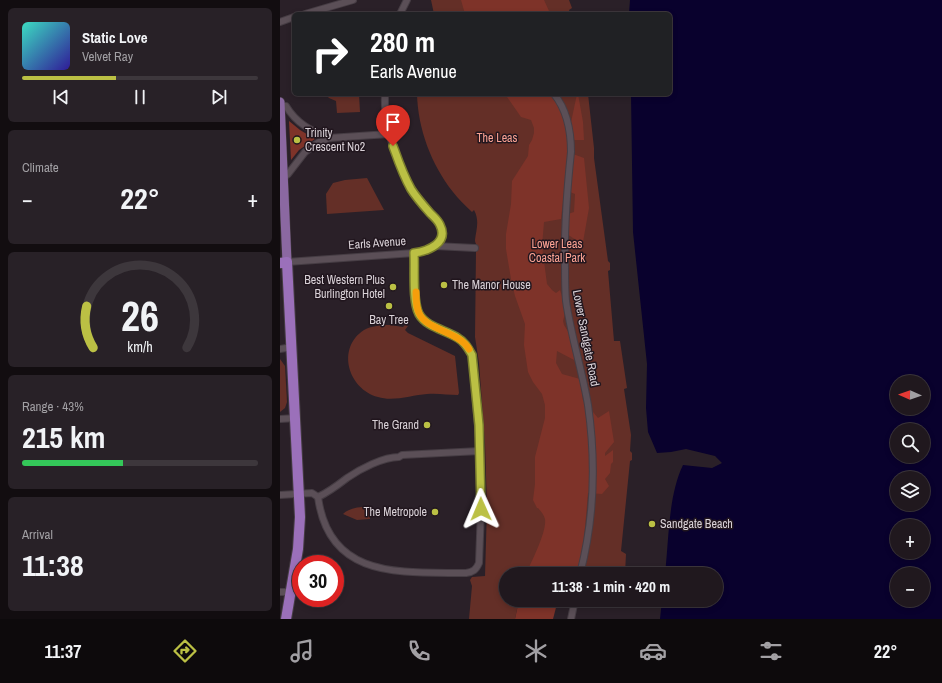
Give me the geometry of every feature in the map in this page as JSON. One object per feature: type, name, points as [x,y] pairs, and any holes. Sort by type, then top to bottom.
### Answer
[{"type":"highway","points":[[284,263],[292,348],[300,494],[298,549],[286,619]]},
{"type":"main road","points":[[280,102],[284,177],[284,263]]},
{"type":"street","points":[[312,12],[353,0]]},
{"type":"street","points":[[401,12],[406,0]]},
{"type":"street","points":[[280,22],[292,18]]},
{"type":"street","points":[[385,96],[384,106],[389,134],[402,170],[410,188],[417,198],[440,224],[442,236],[440,241],[435,246]]},
{"type":"street","name":"Lower Sandgate Road","points":[[556,96],[563,106],[568,124],[571,150],[565,216],[566,300],[588,406],[592,475],[590,517],[582,567]]},
{"type":"street","points":[[280,106],[286,106],[292,116],[305,127],[329,138]]},
{"type":"street","points":[[284,177],[305,152],[318,142],[329,138],[389,134]]},
{"type":"street","name":"Earls Avenue","points":[[284,263],[423,252],[435,246],[475,248]]},
{"type":"street","points":[[318,497],[323,522],[330,534],[347,553],[362,562],[388,570],[466,573],[475,570],[479,563],[481,509],[480,451],[472,355],[468,347],[458,338],[426,321],[419,314],[416,302],[414,253]]},
{"type":"street","points":[[280,348],[292,348]]},
{"type":"street","points":[[280,419],[296,418]]},
{"type":"street","points":[[318,497],[337,486],[348,477],[377,462],[402,455],[480,451]]},
{"type":"street","points":[[280,496],[312,494],[318,497]]},
{"type":"street","points":[[280,592],[291,592]]},
{"type":"street","points":[[571,619],[573,607]]},
{"type":"green space","points":[[431,0],[569,0],[572,8],[569,10],[570,12],[434,12]]},
{"type":"green space","points":[[327,96],[359,96],[360,112],[337,113],[336,101]]},
{"type":"green space","points":[[417,96],[588,96],[594,158],[608,261],[610,263],[610,270],[608,271],[614,341],[620,341],[627,388],[624,389],[631,435],[630,451],[632,453],[632,460],[630,461],[621,551],[626,554],[625,567],[499,567],[499,607],[518,607],[515,619],[469,619],[472,586],[470,580],[472,577],[485,576],[487,508],[485,443],[479,363],[475,337],[476,251],[478,250],[478,247],[475,240],[477,218],[474,210],[472,212],[455,195],[438,170],[427,146],[420,120]]},
{"type":"green space","points":[[367,178],[384,210],[327,214],[326,194],[333,183],[345,180]]},
{"type":"green space","points":[[382,325],[408,326],[405,330],[408,333],[455,356],[458,395],[431,394],[390,399],[378,397],[368,393],[359,386],[349,367],[348,357],[350,347],[355,338],[364,330]]},
{"type":"green space","points":[[280,359],[285,366],[287,402],[285,408],[280,412]]},
{"type":"green space","points":[[371,506],[370,519],[357,520],[343,514],[360,507]]},
{"type":"shaded area","points":[[461,0],[544,0],[549,11],[548,12],[464,12]]},
{"type":"shaded area","points":[[630,0],[942,0],[942,619],[660,619],[661,607],[723,607],[723,567],[666,567],[674,490],[683,465],[712,468],[722,463],[715,456],[686,449],[657,453],[648,432],[646,408],[647,364],[633,232],[631,96],[672,96],[672,12],[629,12]]},
{"type":"shaded area","points":[[506,96],[553,96],[561,107],[566,120],[568,148],[561,219],[544,222],[542,246],[547,284],[556,293],[560,290],[566,309],[563,321],[572,338],[576,361],[557,351],[556,363],[562,374],[580,379],[583,400],[598,418],[609,411],[614,442],[605,453],[605,456],[613,450],[613,462],[611,464],[610,473],[605,479],[609,486],[602,494],[588,493],[583,550],[579,567],[529,567],[545,525],[544,516],[537,508],[533,500],[535,484],[535,457],[545,418],[545,405],[542,394],[528,372],[524,345],[525,324],[515,296],[511,279],[506,249],[506,234],[511,204],[512,181],[528,156],[529,145],[534,133],[531,120],[521,117]]},
{"type":"shaded area","points":[[577,96],[578,96],[583,122],[584,140],[572,140],[570,127]]},
{"type":"shaded area","points":[[289,121],[315,139],[299,150],[291,160]]},
{"type":"shaded area","points":[[573,154],[584,158],[589,208],[582,244],[567,234],[568,214],[574,212],[575,194],[570,192]]},
{"type":"shaded area","points":[[518,607],[556,607],[553,619],[515,619]]},
{"type":"slow traffic","points":[[416,292],[416,302],[419,314],[438,329],[458,338],[469,349]]},
{"type":"place","name":"Trinity Crescent No2","points":[[297,140]]},
{"type":"place","name":"The Manor House","points":[[444,285]]},
{"type":"place","name":"Best Western Plus Burlington Hotel","points":[[393,287]]},
{"type":"place","name":"Bay Tree","points":[[389,306]]},
{"type":"place","name":"The Grand","points":[[427,425]]},
{"type":"place","name":"The Metropole","points":[[435,512]]},
{"type":"place","name":"Sandgate Beach","points":[[652,524]]},
{"type":"route","points":[[393,146],[410,188],[440,224],[442,231],[440,241],[435,246],[423,252],[414,253],[416,302],[419,314],[426,321],[438,329],[458,338],[468,347],[472,355],[479,425],[481,509]]},
{"type":"park label","name":"The Leas","points":[[497,138]]},
{"type":"park label","name":"Lower Leas Coastal Park","points":[[557,251]]}]
